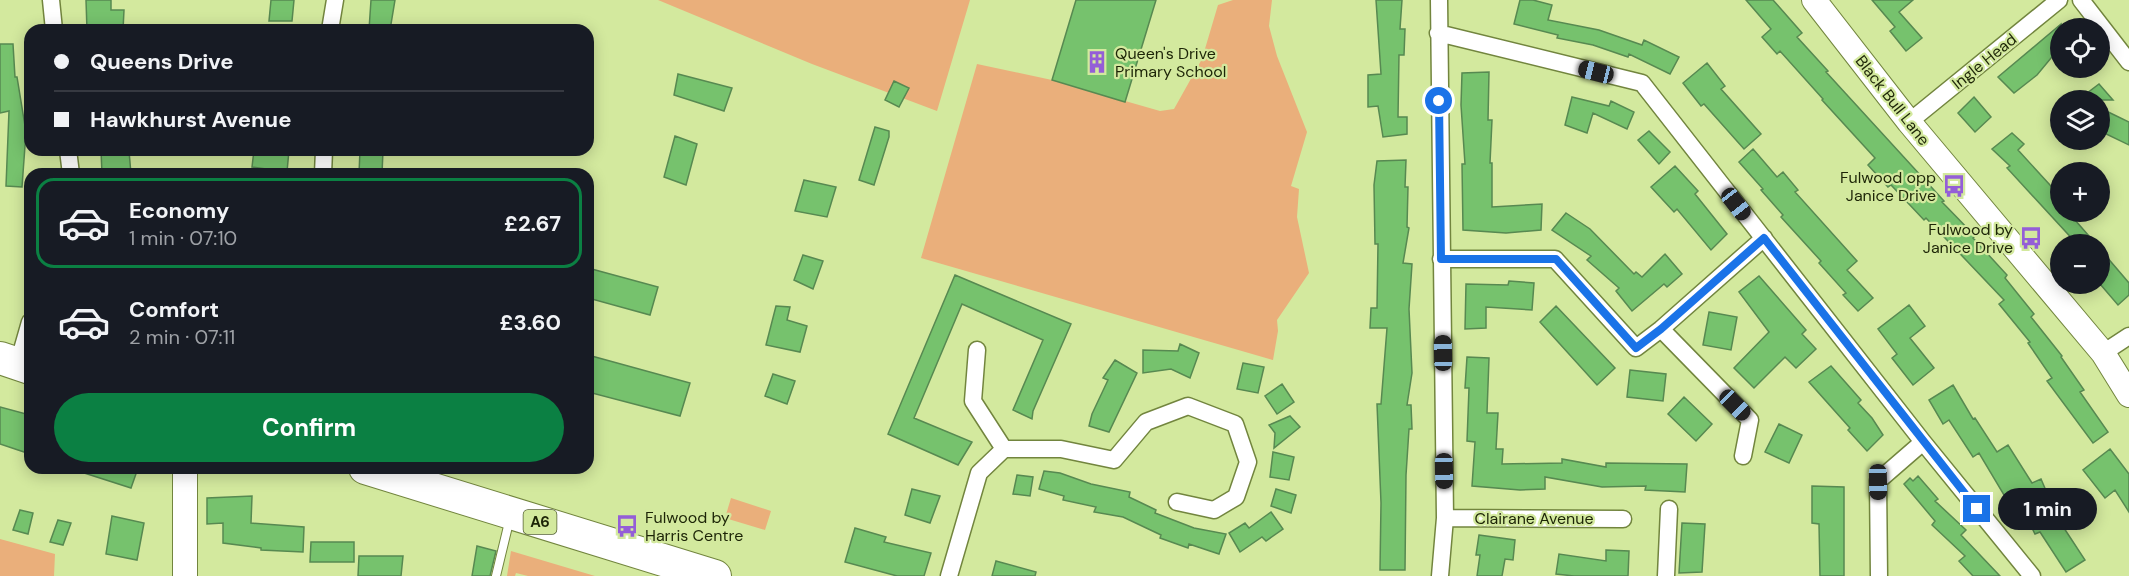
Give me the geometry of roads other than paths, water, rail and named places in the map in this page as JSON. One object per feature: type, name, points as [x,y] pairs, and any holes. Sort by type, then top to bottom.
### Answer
[{"type":"highway","name":"A6","points":[[384,474],[706,575]]},
{"type":"street","points":[[51,0],[53,24]]},
{"type":"street","points":[[331,24],[335,0]]},
{"type":"street","points":[[1439,0],[1445,518],[1440,576]]},
{"type":"street","name":"Black Bull Lane","points":[[1814,0],[1909,122],[2103,353],[2129,395]]},
{"type":"street","name":"Ingle Head","points":[[1909,122],[2059,0]]},
{"type":"street","points":[[2081,0],[2129,62]]},
{"type":"street","points":[[1438,33],[1642,83],[1923,442],[2032,576]]},
{"type":"street","points":[[1441,259],[1556,259],[1636,348],[1661,329],[1764,238]]},
{"type":"street","points":[[1661,329],[1750,420],[1743,456]]},
{"type":"street","points":[[2103,353],[2129,336]]},
{"type":"street","points":[[16,363],[24,340]]},
{"type":"street","points":[[977,350],[973,401],[1004,449]]},
{"type":"street","points":[[949,576],[979,473],[1004,449],[1061,449],[1114,460],[1146,422],[1188,406],[1235,424],[1248,462],[1236,497],[1214,510],[1177,502]]},
{"type":"street","points":[[1879,576],[1878,482],[1923,442]]},
{"type":"street","points":[[185,474],[185,576]]},
{"type":"street","points":[[1666,576],[1669,509]]},
{"type":"street","name":"Clairane Avenue","points":[[1445,518],[1623,519]]},
{"type":"lane","points":[[496,576],[511,513]]},
{"type":"place","name":"Queen's Drive Primary School","points":[[1097,62]]},
{"type":"place","name":"Fulwood opp Janice Drive","points":[[1954,186]]},
{"type":"place","name":"Fulwood by Janice Drive","points":[[2031,238]]},
{"type":"place","name":"Fulwood by Harris Centre","points":[[627,526]]}]
